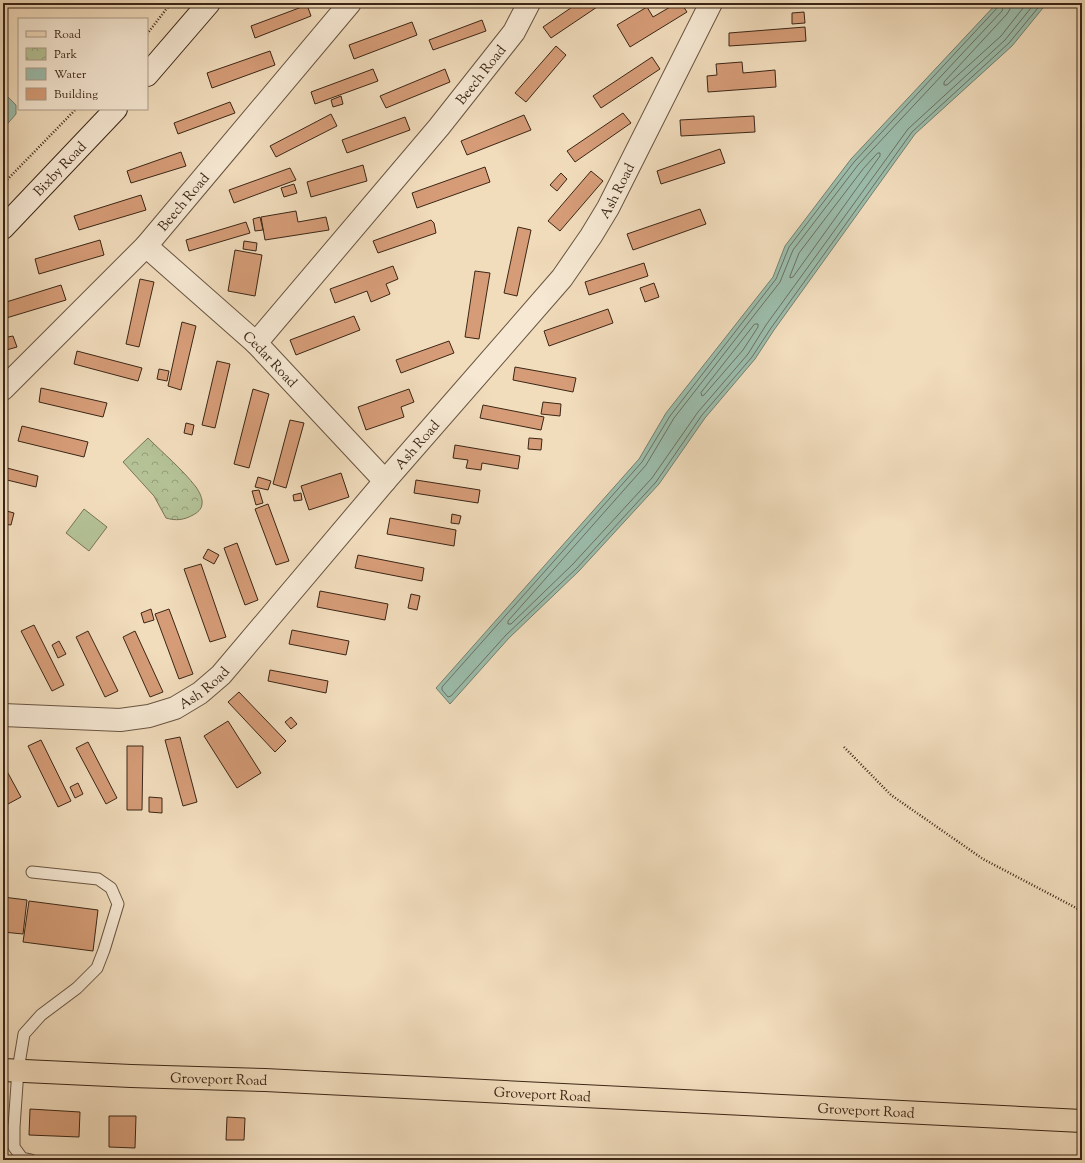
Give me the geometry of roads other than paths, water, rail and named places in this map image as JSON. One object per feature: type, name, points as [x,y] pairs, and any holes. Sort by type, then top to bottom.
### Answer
[{"type":"main road","name":"Groveport Road","points":[[11,1070],[265,1080],[1082,1122]]},
{"type":"street","points":[[148,74],[209,3]]},
{"type":"street","name":"Beech Road","points":[[3,389],[146,246],[350,3]]},
{"type":"street","name":"Beech Road","points":[[256,343],[439,127],[514,32],[529,3]]},
{"type":"street","name":"Ash Road","points":[[3,715],[120,720],[148,716],[176,708],[200,693],[221,675],[385,481],[562,278],[608,208],[710,3]]},
{"type":"street","name":"Bixby Road","points":[[3,228],[115,110]]},
{"type":"street","name":"Cedar Road","points":[[146,246],[256,343],[385,481]]},
{"type":"lane","points":[[31,1160],[22,1158],[14,1147],[11,1070],[24,1034],[41,1015],[77,988],[97,968],[118,904],[111,888],[98,879],[32,872]]},
{"type":"water","points":[[997,3],[1047,3],[1012,46],[915,134],[774,330],[755,359],[705,418],[659,484],[579,571],[509,638],[450,704],[436,688],[639,459],[666,413],[773,277],[785,246],[851,159]]},
{"type":"water","points":[[3,92],[16,105],[16,114],[3,129]]}]
